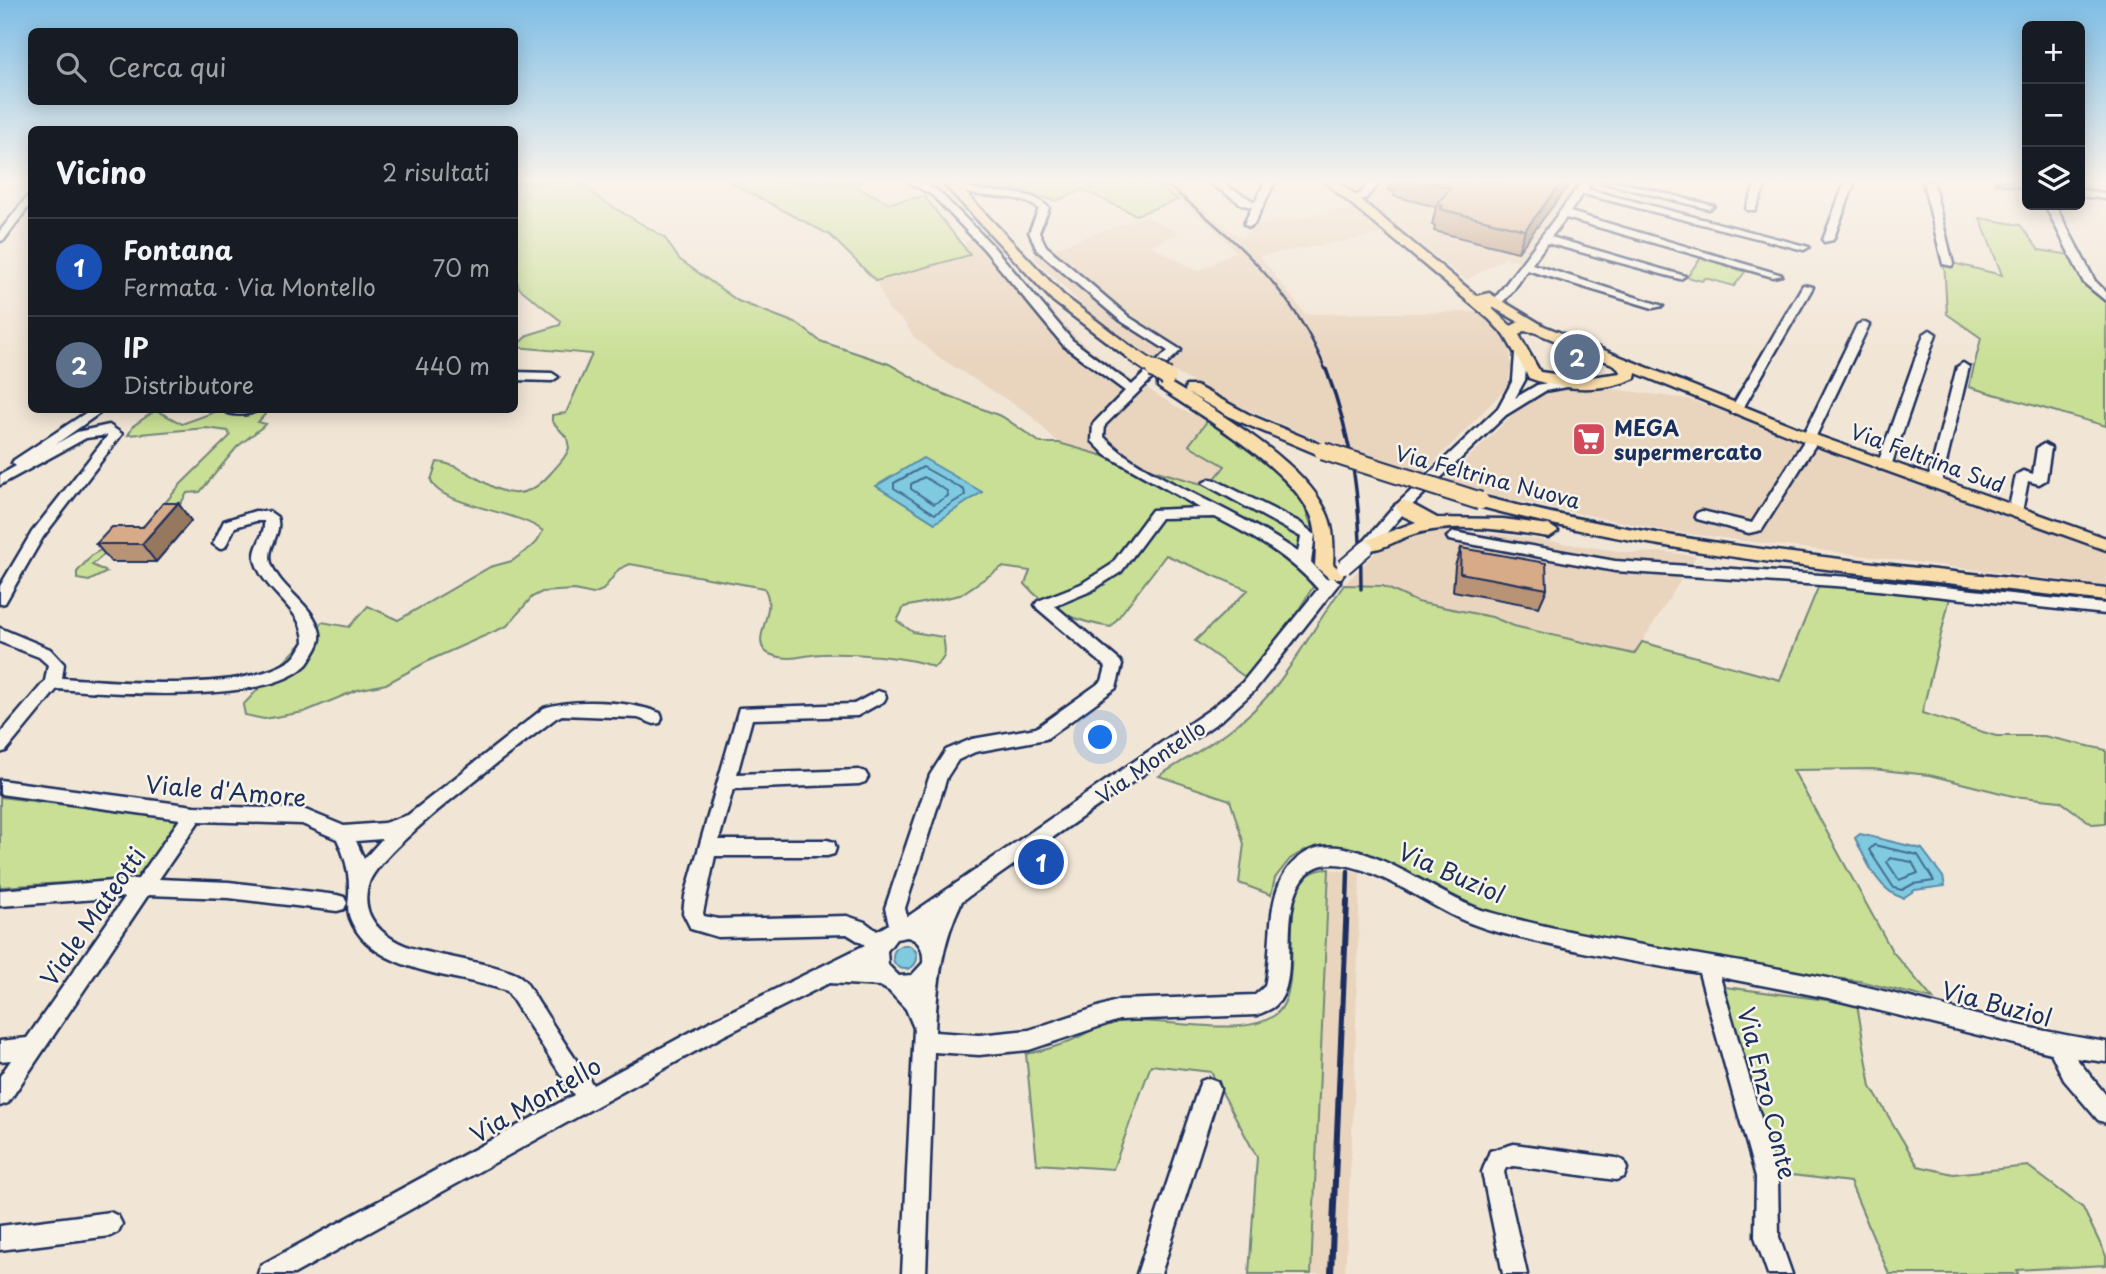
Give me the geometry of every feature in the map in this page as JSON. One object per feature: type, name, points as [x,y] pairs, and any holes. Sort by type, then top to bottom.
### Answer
[{"type":"main road","points":[[1004,241],[1076,321],[1165,381],[1256,451],[1307,498],[1317,511],[1322,525],[1324,566],[1329,579]]},
{"type":"main road","points":[[1406,241],[1490,304],[1550,332]]},
{"type":"main road","points":[[1490,304],[1511,334]]},
{"type":"main road","points":[[1511,334],[1513,328],[1520,326],[1550,332]]},
{"type":"main road","name":"Via Feltrina Sud","points":[[1550,332],[1622,365],[1811,439],[2106,544]]},
{"type":"main road","name":"Via Feltrina Sud","points":[[1511,334],[1528,369],[1539,377],[1573,382],[1604,381],[1677,393],[1732,408]]},
{"type":"main road","points":[[1604,381],[1629,377],[1629,371],[1622,365]]},
{"type":"main road","name":"Via Feltrina Nuova","points":[[1165,381],[1323,451],[1536,516],[1690,545],[2106,595]]},
{"type":"main road","points":[[1404,505],[1409,512],[1445,526]]},
{"type":"main road","points":[[1368,547],[1387,536],[1476,520],[1630,542],[1690,545]]},
{"type":"street","points":[[983,241],[1068,343],[1133,391]]},
{"type":"street","points":[[1038,241],[1049,256],[1125,319],[1175,350],[1096,429],[1103,445],[1148,475],[1270,540],[1329,579]]},
{"type":"street","points":[[1490,304],[1527,266],[1544,241]]},
{"type":"street","points":[[1555,241],[1681,276]]},
{"type":"street","points":[[1660,241],[1777,275]]},
{"type":"street","points":[[1784,241],[1804,247]]},
{"type":"street","points":[[1943,241],[1948,264]]},
{"type":"street","points":[[2069,241],[2090,283],[2106,298]]},
{"type":"street","points":[[1527,266],[1657,306]]},
{"type":"street","points":[[1732,408],[1807,288]]},
{"type":"street","points":[[1702,516],[1749,528],[1757,527],[1811,439],[1863,325]]},
{"type":"street","points":[[1884,466],[1930,334]]},
{"type":"street","name":"Via Montello","points":[[1501,412],[1516,388],[1521,354]]},
{"type":"street","points":[[1934,484],[1963,367]]},
{"type":"street","points":[[518,376],[552,377]]},
{"type":"street","name":"Via Montello","points":[[903,930],[953,899],[1218,713],[1248,687],[1329,579],[1368,547],[1404,505],[1501,412],[1541,388],[1573,382]]},
{"type":"street","points":[[0,479],[94,413]]},
{"type":"street","points":[[0,479],[89,432],[109,429],[115,434],[37,535],[0,599]]},
{"type":"street","points":[[2015,512],[2023,475],[2039,480],[2044,448]]},
{"type":"street","points":[[1210,483],[1294,524],[1308,536],[1303,563]]},
{"type":"street","points":[[903,930],[895,908],[939,775],[952,755],[972,746],[1040,734],[1110,684],[1114,665],[1043,605],[1083,590],[1121,564],[1143,526],[1157,513],[1218,513]]},
{"type":"street","points":[[53,683],[185,689],[269,676],[299,661],[309,649],[312,635],[310,625],[280,589],[263,562],[263,553],[273,528],[270,517],[255,516],[229,524],[223,532],[220,544]]},
{"type":"street","points":[[1445,526],[1615,566],[1863,584],[2106,609]]},
{"type":"street","points":[[0,634],[11,642],[51,656],[56,664],[53,683],[0,746]]},
{"type":"street","points":[[878,697],[857,710],[745,713],[694,903],[698,923],[718,928],[847,925],[858,928],[878,946]]},
{"type":"street","points":[[358,883],[375,858],[414,820],[550,713],[562,709],[640,712],[654,718]]},
{"type":"street","points":[[727,782],[859,777]]},
{"type":"street","name":"Viale d'Amore","points":[[0,787],[194,813],[303,817],[343,834]]},
{"type":"street","name":"Viale Mateotti","points":[[0,1095],[194,813]]},
{"type":"street","points":[[414,820],[385,831],[343,834],[356,863],[356,908],[371,937],[400,952],[497,976],[514,984],[589,1098]]},
{"type":"street","points":[[708,848],[827,848]]},
{"type":"street","name":"Via Buziol","points":[[924,1033],[979,1045],[1030,1040],[1119,1010],[1257,1005],[1271,996],[1277,977],[1281,909],[1288,885],[1302,866],[1318,856],[1335,854],[1377,866],[1421,892],[1477,917],[1581,944],[1831,989],[2058,1046],[2106,1052]]},
{"type":"street","points":[[0,898],[144,887],[229,890],[337,902]]},
{"type":"street","points":[[889,980],[913,983],[927,973],[934,961],[934,949],[942,920],[953,899]]},
{"type":"street","points":[[924,1033],[913,1002],[889,980],[874,961],[878,946],[903,930],[923,934],[934,949]]},
{"type":"street","name":"Via Montello","points":[[270,1274],[433,1187],[716,1029],[829,974],[878,946]]},
{"type":"street","name":"Via Enzo Conte","points":[[1707,967],[1767,1177],[1767,1237],[1780,1274]]},
{"type":"street","points":[[914,1274],[927,973]]},
{"type":"street","name":"Via Montello","points":[[829,974],[889,980]]},
{"type":"street","points":[[2058,1046],[2072,1073],[2106,1112]]},
{"type":"street","points":[[0,1051],[33,1048]]},
{"type":"street","points":[[1149,1274],[1209,1089]]},
{"type":"street","points":[[1515,1274],[1493,1172],[1498,1159],[1514,1155],[1616,1169]]},
{"type":"street","points":[[0,1238],[110,1224]]},
{"type":"shaded area","points":[[968,241],[992,241],[1023,282],[1079,340],[1120,372],[1182,410],[1208,420],[1189,445],[1226,466],[1209,487],[1059,443],[1027,412],[940,358],[913,336],[904,322],[889,310],[876,281],[969,255],[961,245]]},
{"type":"shaded area","points":[[1073,241],[1161,241],[1151,246],[1199,271],[1235,251],[1226,241],[1342,241],[1260,256],[1305,314],[1478,312],[1500,332],[1510,350],[1511,368],[1507,387],[1420,477],[1340,449],[1236,405],[1161,365],[1093,316],[1032,256]]},
{"type":"shaded area","points":[[1415,241],[1539,241],[1524,262],[1506,258],[1466,280]]},
{"type":"shaded area","points":[[1596,387],[1688,399],[2106,550],[2106,586],[1667,531],[1497,497],[1445,481],[1537,391]]},
{"type":"shaded area","points":[[1441,531],[1507,535],[1632,553],[1665,552],[1696,556],[1634,654],[1514,626],[1492,617],[1417,602],[1383,586],[1344,585],[1384,544]]},
{"type":"shaded area","points":[[1329,869],[1360,873],[1354,1095],[1345,1274],[1311,1274]]},
{"type":"green space","points":[[518,241],[667,241],[679,259],[738,301],[798,324],[820,341],[889,364],[936,391],[1003,417],[1041,443],[1059,443],[1209,486],[1225,466],[1189,445],[1208,420],[1254,447],[1300,496],[1316,537],[1313,587],[1276,646],[1249,680],[1195,641],[1248,590],[1166,555],[1111,627],[1064,614],[1025,584],[1030,571],[1002,567],[960,595],[904,607],[897,621],[913,632],[943,637],[944,654],[934,667],[910,660],[863,655],[818,654],[790,658],[772,655],[764,650],[761,644],[768,604],[764,588],[630,564],[619,569],[603,590],[593,594],[574,590],[542,592],[532,597],[507,626],[430,660],[386,684],[357,690],[304,712],[264,719],[245,715],[243,705],[322,622],[349,627],[368,606],[398,620],[490,567],[512,561],[535,544],[543,531],[516,518],[448,496],[437,489],[431,480],[437,462],[452,465],[493,487],[520,493],[535,487],[564,459],[569,448],[567,438],[552,421],[552,415],[566,413],[592,354],[518,347],[528,335],[560,325],[561,321],[519,288]]},
{"type":"green space","points":[[836,241],[959,241],[970,255],[876,281]]},
{"type":"green space","points":[[1989,241],[2033,241],[2039,250],[2077,256],[2106,298],[2106,426],[1969,387],[1981,338],[1947,314],[1944,261],[2002,275]]},
{"type":"green space","points":[[1702,256],[1745,272],[1734,286],[1705,278],[1702,281],[1687,277]]},
{"type":"green space","points":[[152,413],[162,413],[182,424],[212,413],[266,413],[258,422],[266,424],[237,447],[200,492],[187,493],[157,543],[109,550],[92,565],[107,572],[89,581],[77,579],[77,572],[92,555],[148,523],[181,484],[230,436],[228,431],[206,428],[128,435],[133,426]]},
{"type":"green space","points":[[1824,573],[1952,589],[1922,713],[1996,736],[2044,736],[2106,750],[2106,823],[2092,824],[2060,801],[2013,796],[1929,775],[1872,769],[1793,770],[1892,951],[1933,999],[1859,981],[1647,953],[1486,911],[1443,895],[1384,861],[1343,850],[1305,850],[1290,859],[1275,878],[1271,895],[1239,883],[1244,844],[1230,800],[1159,776],[1218,738],[1259,705],[1291,666],[1344,585],[1383,586],[1417,602],[1492,617],[1514,626],[1634,654],[1642,642],[1780,680]]},
{"type":"green space","points":[[0,797],[180,819],[141,878],[0,887]]},
{"type":"green space","points":[[1329,869],[1311,1274],[1249,1274],[1257,1157],[1211,1072],[1151,1065],[1113,1169],[1037,1164],[1026,1054],[1061,1045],[1111,1023],[1129,1021],[1240,1026],[1275,1015],[1285,1001],[1290,980],[1294,908],[1299,888],[1310,874]]},
{"type":"green space","points":[[1717,986],[1857,1004],[1871,1087],[1918,1166],[1953,1174],[2028,1166],[2083,1208],[2106,1256],[2106,1265],[2017,1270],[2018,1274],[1889,1274],[1850,1182],[1775,1173]]},
{"type":"water","points":[[923,458],[982,492],[935,523],[876,486]]},
{"type":"water","points":[[1860,834],[1922,849],[1943,877],[1945,886],[1915,890],[1903,898],[1894,894],[1886,889],[1868,865],[1855,838]]},
{"type":"water","points":[[905,945],[916,952],[917,957],[910,968],[905,969],[894,962],[893,957],[900,946]]},
{"type":"building","points":[[163,503],[178,503],[142,544],[96,544],[112,527],[143,527]]},
{"type":"building","points":[[1461,548],[1546,563],[1547,589],[1460,573]]},
{"type":"railway","points":[[1233,241],[1258,265],[1297,314],[1326,371]]},
{"type":"railway","points":[[1326,369],[1350,450],[1358,504],[1361,589]]},
{"type":"railway","points":[[1347,903],[1348,871]]},
{"type":"railway","points":[[1331,1274],[1347,901]]},
{"type":"place","name":"IP","points":[[1577,357]]},
{"type":"place","name":"MEGA supermercato","points":[[1589,439]]},
{"type":"place","name":"Fontana","points":[[1041,862]]}]
